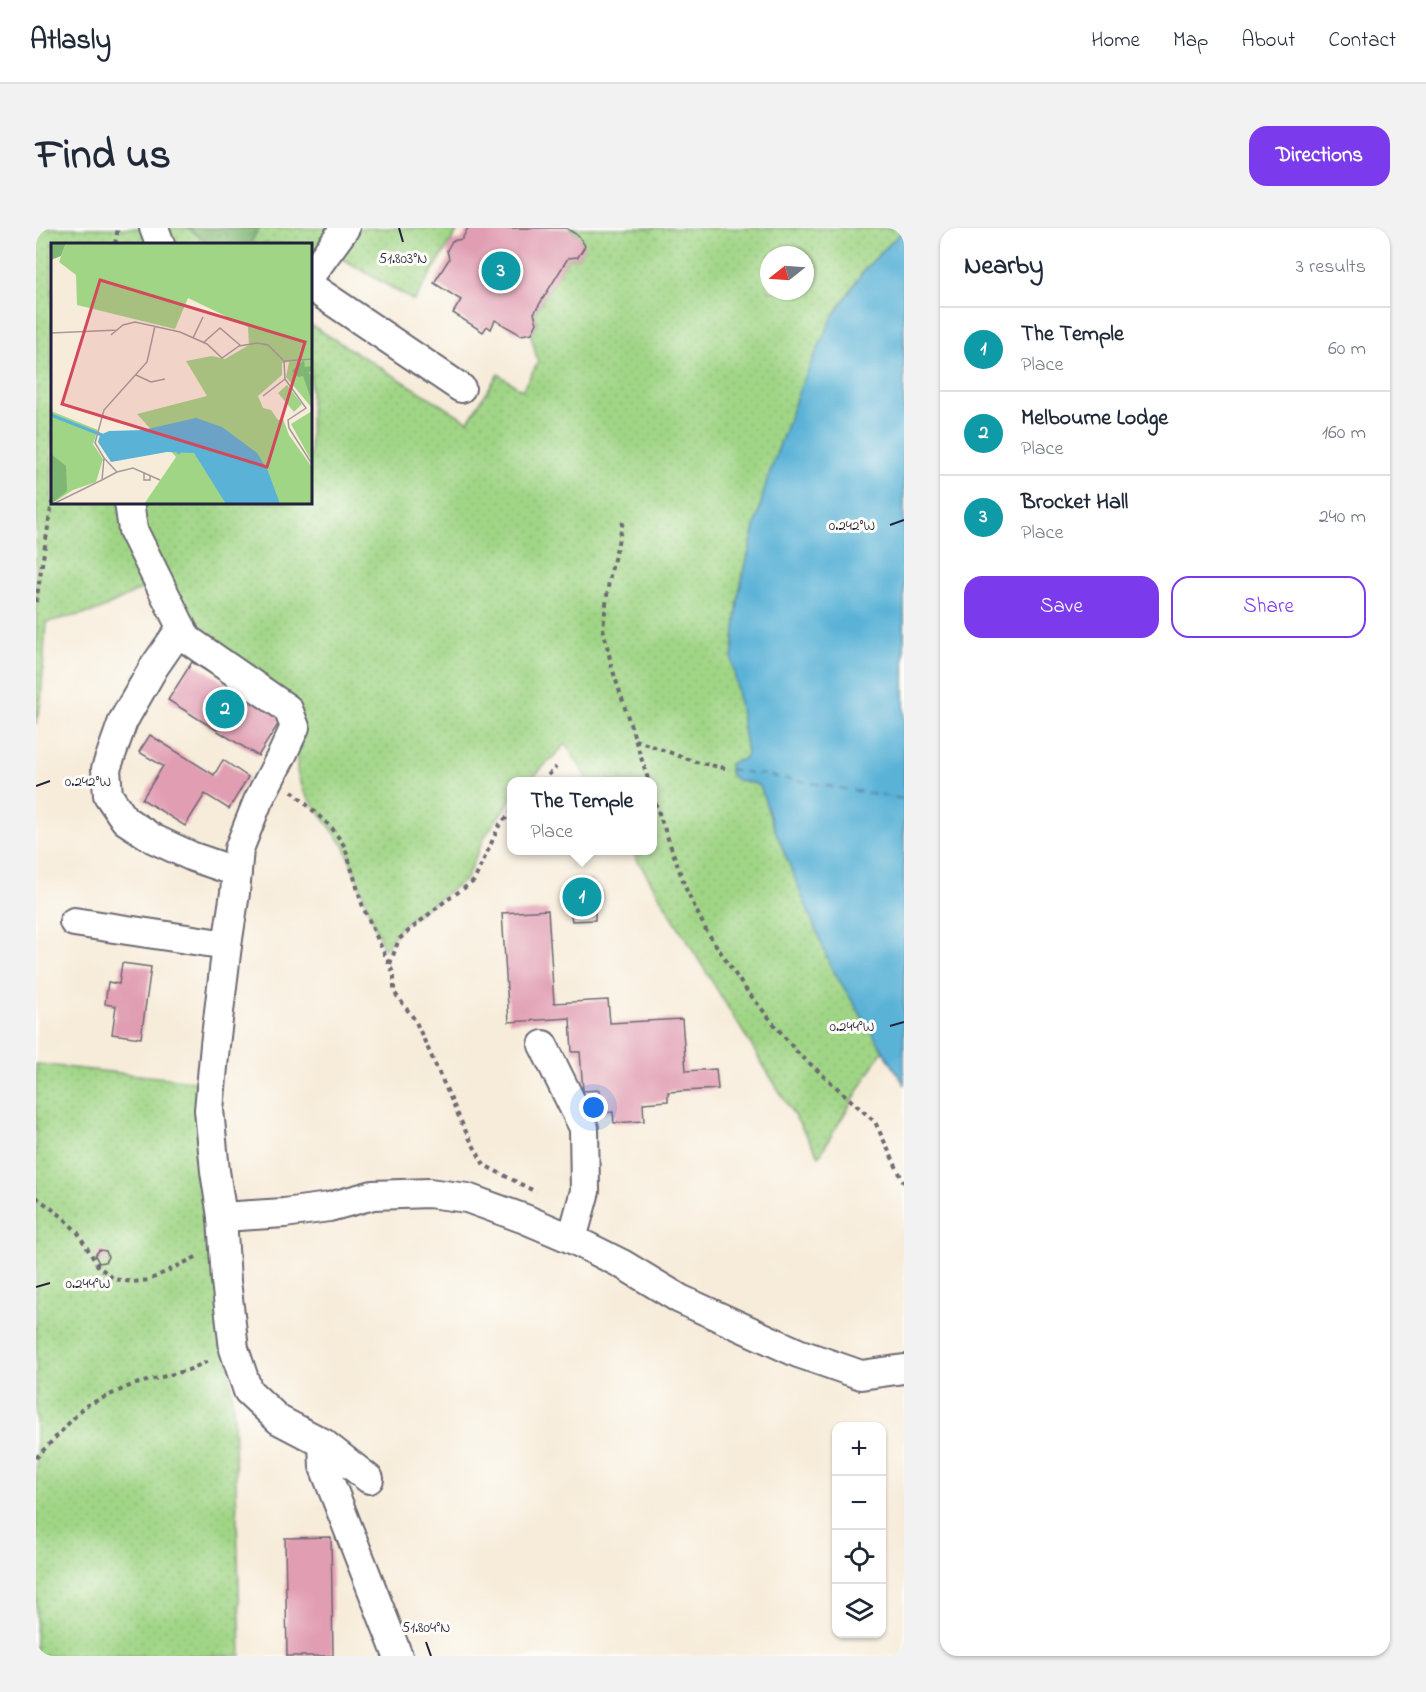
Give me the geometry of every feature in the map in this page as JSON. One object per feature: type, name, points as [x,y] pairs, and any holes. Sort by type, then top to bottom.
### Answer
[{"type":"lane","points":[[154,228],[160,243]]},
{"type":"lane","points":[[312,273],[345,228]]},
{"type":"lane","points":[[312,287],[461,388]]},
{"type":"lane","points":[[129,504],[133,530],[187,639],[288,709],[295,727],[258,801],[239,849],[236,893],[227,945],[209,1110],[215,1171],[234,1349],[248,1390],[279,1420],[323,1443],[369,1479]]},
{"type":"lane","points":[[181,628],[154,667],[123,721],[106,769],[108,795],[125,820],[154,840],[193,857],[237,872]]},
{"type":"lane","points":[[74,922],[227,945]]},
{"type":"lane","points":[[543,1045],[584,1128],[585,1191],[572,1239]]},
{"type":"lane","points":[[222,1231],[284,1214],[329,1207],[373,1195],[429,1193],[467,1198],[572,1239],[622,1264],[680,1299],[798,1353],[861,1376],[904,1369]]},
{"type":"lane","points":[[323,1443],[324,1467],[398,1656]]},
{"type":"path","points":[[115,243],[118,228]]},
{"type":"path","points":[[36,602],[52,504]]},
{"type":"path","points":[[623,522],[609,580],[603,628],[612,668],[646,777]]},
{"type":"path","points":[[635,740],[696,762],[729,769]]},
{"type":"path","points":[[547,777],[556,767]]},
{"type":"path","points":[[286,786],[332,828],[345,846],[363,907],[394,975],[394,992],[415,1020],[484,1166],[536,1192]]},
{"type":"path","points":[[657,808],[686,889],[706,930],[743,986],[796,1051],[875,1122],[904,1183]]},
{"type":"path","points":[[390,965],[399,939],[440,905],[474,881],[500,824],[507,817]]},
{"type":"path","points":[[36,1197],[64,1218],[78,1233],[98,1266],[114,1279],[133,1282],[149,1280],[222,1231]]},
{"type":"path","points":[[36,1458],[85,1406],[132,1385],[188,1370],[234,1349]]},
{"type":"green space","points":[[36,228],[336,228],[312,261],[312,243],[51,243],[51,504],[312,504],[312,326],[468,421],[498,374],[522,390],[538,363],[531,335],[537,323],[534,313],[568,258],[578,257],[584,246],[579,236],[569,228],[904,228],[904,1015],[819,1156],[634,855],[657,855],[657,777],[587,777],[566,744],[533,777],[507,777],[507,805],[484,838],[466,879],[402,925],[384,950],[345,847],[304,792],[297,772],[298,707],[188,623],[164,578],[97,611],[46,622],[41,703],[36,724]]},
{"type":"green space","points":[[188,228],[259,228],[251,243],[208,243]]},
{"type":"green space","points":[[358,228],[459,228],[414,301],[338,256]]},
{"type":"green space","points":[[36,1064],[203,1082],[234,1418],[241,1656],[36,1656]]},
{"type":"water","points":[[904,229],[904,1084],[831,967],[771,820],[761,788],[756,784],[737,780],[731,775],[729,769],[730,763],[744,759],[747,753],[732,659],[739,592],[766,483],[800,388],[832,318],[864,270]]},
{"type":"building","points":[[468,228],[566,228],[579,236],[585,246],[578,257],[568,258],[534,313],[537,323],[532,333],[521,335],[495,320],[491,329],[487,326],[483,332],[453,313],[461,300],[434,283],[449,259],[447,250],[452,241],[462,239]]},
{"type":"building","points":[[192,662],[282,718],[258,756],[168,700]]},
{"type":"building","points":[[150,735],[214,775],[223,760],[248,777],[229,809],[205,794],[185,826],[142,799],[163,766],[139,752]]},
{"type":"building","points":[[573,880],[592,880],[595,887],[601,891],[602,901],[595,910],[595,920],[572,921],[570,910],[563,906],[563,893],[571,888]]},
{"type":"building","points":[[548,910],[554,1003],[608,1000],[610,1023],[682,1019],[686,1071],[716,1069],[718,1089],[668,1092],[668,1101],[643,1103],[644,1121],[614,1123],[613,1112],[600,1113],[599,1090],[583,1091],[580,1052],[572,1052],[570,1018],[509,1022],[502,913]]},
{"type":"building","points":[[122,963],[151,967],[141,1038],[112,1034],[116,1006],[105,1004],[108,982],[119,984]]},
{"type":"building","points":[[99,1250],[106,1251],[108,1257],[105,1262],[99,1263],[95,1255]]},
{"type":"building","points":[[331,1537],[333,1656],[287,1656],[285,1538]]},
{"type":"ferry route","points":[[729,769],[904,799]]},
{"type":"place","name":"Brocket Hall","points":[[501,271]]},
{"type":"place","name":"Melbourne Lodge","points":[[225,709]]},
{"type":"place","name":"The Temple","points":[[582,897]]}]
